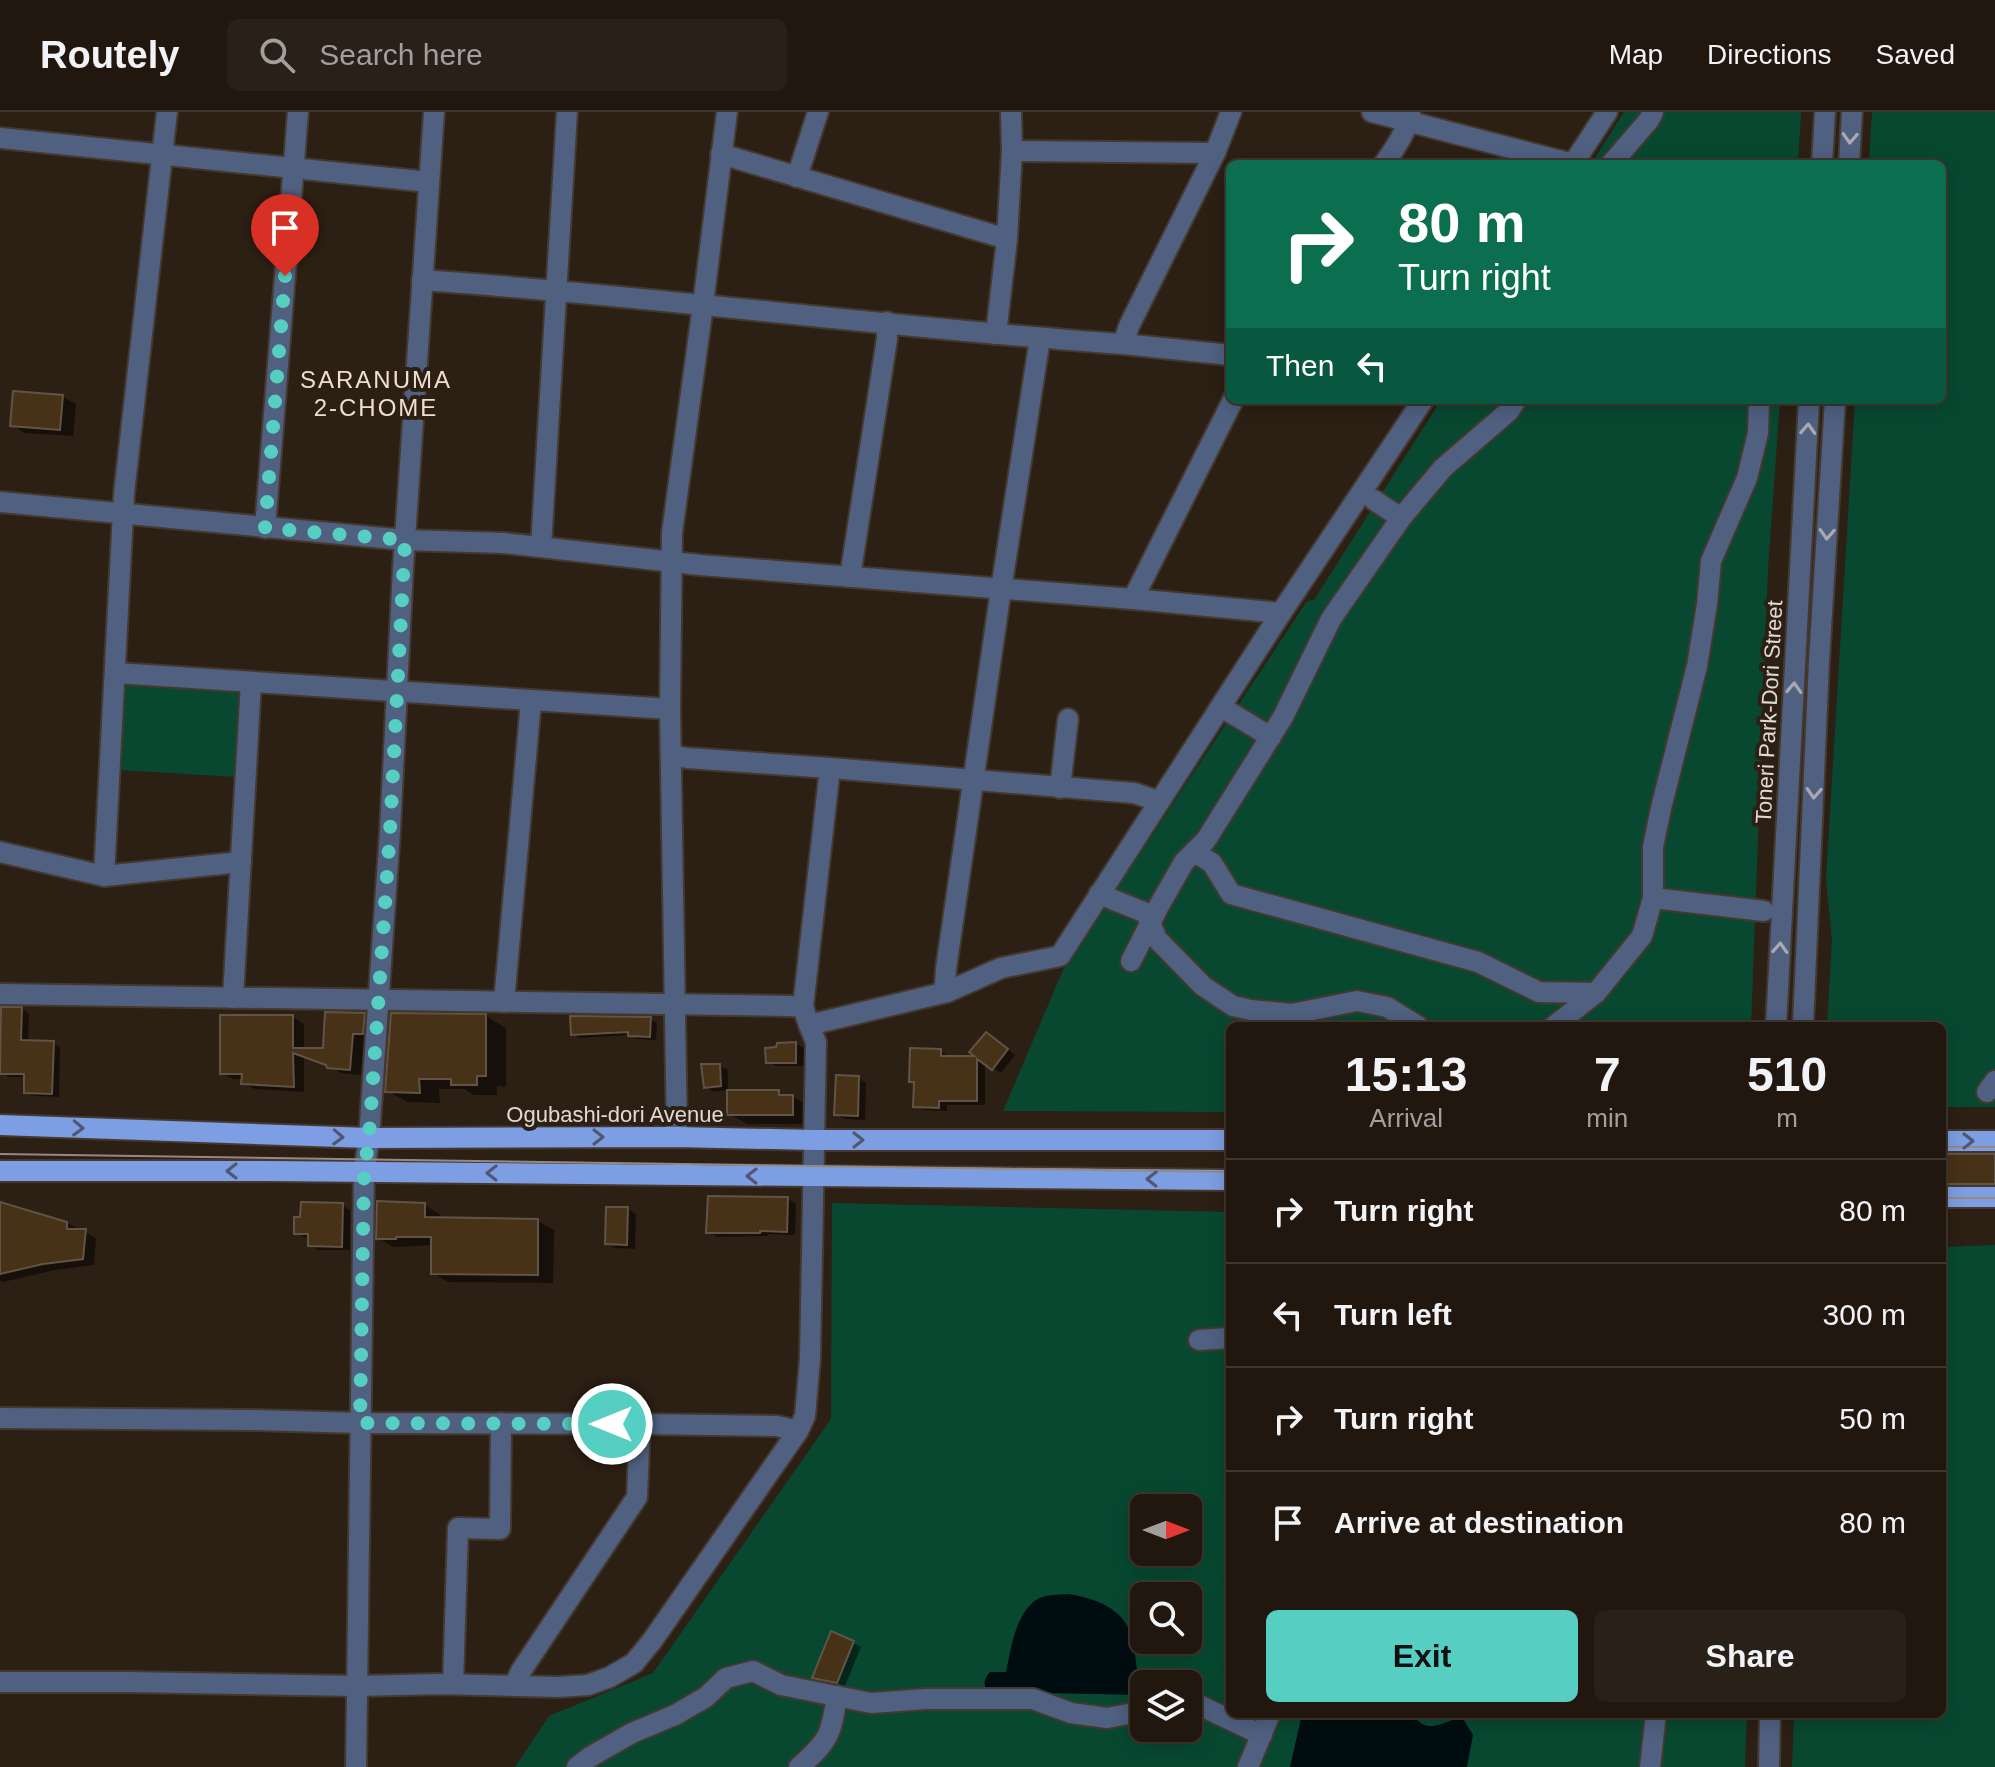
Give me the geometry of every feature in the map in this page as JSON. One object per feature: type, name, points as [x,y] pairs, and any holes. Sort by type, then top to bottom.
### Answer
[{"type":"main road","name":"Ogubashi-dori Avenue","points":[[0,1125],[369,1138],[1226,1140]]},
{"type":"main road","points":[[1946,1141],[1995,1141]]},
{"type":"main road","points":[[0,1171],[1226,1180]]},
{"type":"main road","points":[[1946,1197],[1995,1197]]},
{"type":"street","points":[[104,876],[123,515],[167,112]]},
{"type":"street","points":[[265,528],[298,112]]},
{"type":"street","points":[[356,1767],[364,1172],[369,1138],[390,831],[405,540],[434,112]]},
{"type":"street","points":[[541,547],[567,112]]},
{"type":"street","points":[[677,1137],[670,709],[672,533],[727,112]]},
{"type":"street","points":[[797,177],[818,112]]},
{"type":"street","points":[[996,334],[1007,239],[1011,112]]},
{"type":"street","points":[[1123,344],[1124,336],[1215,153],[1231,112]]},
{"type":"street","points":[[1372,112],[1410,117],[1559,160]]},
{"type":"street","points":[[1576,160],[1607,112]]},
{"type":"street","points":[[1614,160],[1653,112]]},
{"type":"street","points":[[1822,160],[1825,112]]},
{"type":"street","points":[[1849,160],[1852,112]]},
{"type":"street","points":[[1386,160],[1410,117]]},
{"type":"street","points":[[0,138],[429,182]]},
{"type":"street","points":[[1012,151],[1215,153]]},
{"type":"street","points":[[721,154],[1007,239]]},
{"type":"street","points":[[422,280],[1226,355]]},
{"type":"street","points":[[850,577],[887,339],[887,322]]},
{"type":"street","points":[[947,992],[946,969],[1040,338]]},
{"type":"street","points":[[1133,599],[1231,404]]},
{"type":"street","points":[[0,994],[676,1004],[806,1016],[947,992],[1001,968],[1060,956],[1281,613],[1420,404]]},
{"type":"street","points":[[1131,961],[1184,862],[1206,840],[1283,717],[1331,619],[1401,518],[1443,468],[1513,404]]},
{"type":"street","points":[[1559,1022],[1596,993],[1642,936],[1653,898],[1653,847],[1697,666],[1711,561],[1747,478],[1758,433],[1759,404]]},
{"type":"street","name":"Toneri Park-Dori Street","points":[[1776,1022],[1809,404]]},
{"type":"street","points":[[1803,1022],[1835,404]]},
{"type":"street","points":[[1374,500],[1401,518]]},
{"type":"street","points":[[0,502],[265,528],[405,540],[504,543],[672,563],[1281,613]]},
{"type":"street","points":[[115,673],[670,709]]},
{"type":"street","points":[[233,998],[251,682]]},
{"type":"street","points":[[504,1002],[531,701]]},
{"type":"street","points":[[1221,707],[1271,737]]},
{"type":"street","points":[[1060,788],[1068,719]]},
{"type":"street","points":[[671,755],[1134,793],[1158,803]]},
{"type":"street","points":[[0,1682],[558,1687],[588,1685],[634,1663],[798,1431],[805,1416],[809,1383],[816,1042],[806,1016],[830,768]]},
{"type":"street","points":[[0,852],[104,876],[241,862]]},
{"type":"street","points":[[1194,852],[1212,863],[1231,894],[1478,962],[1539,992],[1596,993]]},
{"type":"street","points":[[1099,894],[1146,913],[1157,939],[1203,986],[1233,1006],[1292,1020],[1357,1001],[1387,1007],[1411,1022]]},
{"type":"street","points":[[1653,898],[1764,911]]},
{"type":"street","points":[[1199,1340],[1226,1338]]},
{"type":"street","points":[[0,1418],[777,1426],[798,1431]]},
{"type":"street","points":[[453,1684],[458,1528],[500,1529],[501,1423]]},
{"type":"street","points":[[514,1686],[637,1497],[640,1424]]},
{"type":"street","points":[[577,1767],[632,1733],[675,1715],[706,1697],[726,1678],[753,1671],[781,1685],[871,1703],[926,1699],[1033,1699],[1071,1713],[1107,1718],[1130,1714]]},
{"type":"street","points":[[799,1767],[821,1748],[832,1728],[837,1696]]},
{"type":"street","points":[[1202,1706],[1226,1718]]},
{"type":"street","points":[[1226,1718],[1262,1735]]},
{"type":"street","points":[[1248,1767],[1268,1718]]},
{"type":"street","points":[[1650,1767],[1656,1718]]},
{"type":"street","points":[[1769,1767],[1770,1718]]},
{"type":"green space","points":[[1624,112],[1801,112],[1798,160],[1594,160]]},
{"type":"green space","points":[[1872,112],[1995,112],[1995,1107],[1946,1107],[1946,1022],[1827,1022],[1832,939],[1826,879],[1855,404],[1946,404],[1946,160],[1869,160]]},
{"type":"green space","points":[[1438,404],[1780,404],[1768,569],[1751,1022],[1226,1022],[1226,1112],[1003,1111],[1063,970],[1307,601],[1314,600]]},
{"type":"green space","points":[[130,681],[233,688],[239,695],[237,777],[118,770],[123,687]]},
{"type":"green space","points":[[832,1203],[1226,1212],[1226,1718],[1747,1718],[1745,1767],[515,1767],[549,1716],[653,1673],[831,1419]]},
{"type":"green space","points":[[1995,1245],[1995,1767],[1792,1767],[1794,1718],[1946,1718],[1946,1247]]},
{"type":"shaded area","points":[[1051,1595],[1088,1598],[1107,1606],[1123,1619],[1130,1634],[1130,1654],[1135,1654],[1138,1670],[1130,1670],[1130,1695],[987,1692],[985,1681],[990,1672],[1006,1672],[1023,1614],[1036,1600]]},
{"type":"shaded area","points":[[1301,1718],[1415,1718],[1424,1725],[1436,1726],[1463,1718],[1473,1735],[1467,1767],[1290,1767]]},
{"type":"building","points":[[13,391],[63,395],[60,430],[10,426]]},
{"type":"building","points":[[1,1007],[22,1007],[21,1040],[54,1041],[52,1094],[24,1093],[24,1074],[0,1074]]},
{"type":"building","points":[[325,1012],[365,1013],[363,1034],[353,1034],[350,1070],[327,1068],[293,1053],[294,1087],[241,1084],[242,1074],[220,1074],[220,1015],[293,1015],[293,1048],[323,1048]]},
{"type":"building","points":[[391,1013],[486,1014],[486,1076],[477,1076],[477,1085],[451,1085],[451,1079],[419,1079],[420,1093],[385,1092]]},
{"type":"building","points":[[570,1016],[651,1017],[650,1037],[628,1036],[628,1032],[571,1035]]},
{"type":"building","points":[[986,1032],[1008,1049],[992,1070],[977,1059],[977,1101],[939,1101],[939,1108],[913,1107],[914,1082],[909,1082],[910,1048],[941,1049],[941,1056],[974,1056],[969,1052]]},
{"type":"building","points":[[796,1042],[796,1063],[766,1063],[765,1048],[776,1047],[777,1043]]},
{"type":"building","points":[[701,1064],[720,1064],[721,1086],[704,1088]]},
{"type":"building","points":[[836,1075],[859,1076],[858,1116],[834,1115]]},
{"type":"building","points":[[727,1090],[779,1090],[779,1095],[793,1095],[793,1115],[727,1115]]},
{"type":"building","points":[[1946,1154],[1995,1154],[1995,1184],[1946,1184]]},
{"type":"building","points":[[708,1196],[788,1197],[787,1232],[706,1233]]},
{"type":"building","points":[[377,1201],[425,1203],[425,1217],[538,1219],[538,1275],[431,1274],[431,1237],[376,1239]]},
{"type":"building","points":[[0,1202],[67,1222],[67,1229],[86,1229],[83,1259],[0,1274]]},
{"type":"building","points":[[301,1202],[343,1203],[342,1247],[308,1246],[308,1234],[294,1234],[294,1217],[300,1217]]},
{"type":"building","points":[[606,1207],[628,1207],[627,1245],[605,1244]]},
{"type":"building","points":[[831,1631],[854,1641],[837,1683],[812,1678]]},
{"type":"tram line","points":[[1946,1147],[1995,1147]]},
{"type":"tram line","points":[[0,1154],[1226,1172]]},
{"type":"tram line","points":[[1946,1198],[1995,1198]]},
{"type":"district","name":"SARANUMA 2-CHOME","points":[[376,393]]},
{"type":"route","points":[[285,276],[265,528],[405,540],[390,831],[369,1138],[364,1172],[360,1423],[612,1424]]}]
